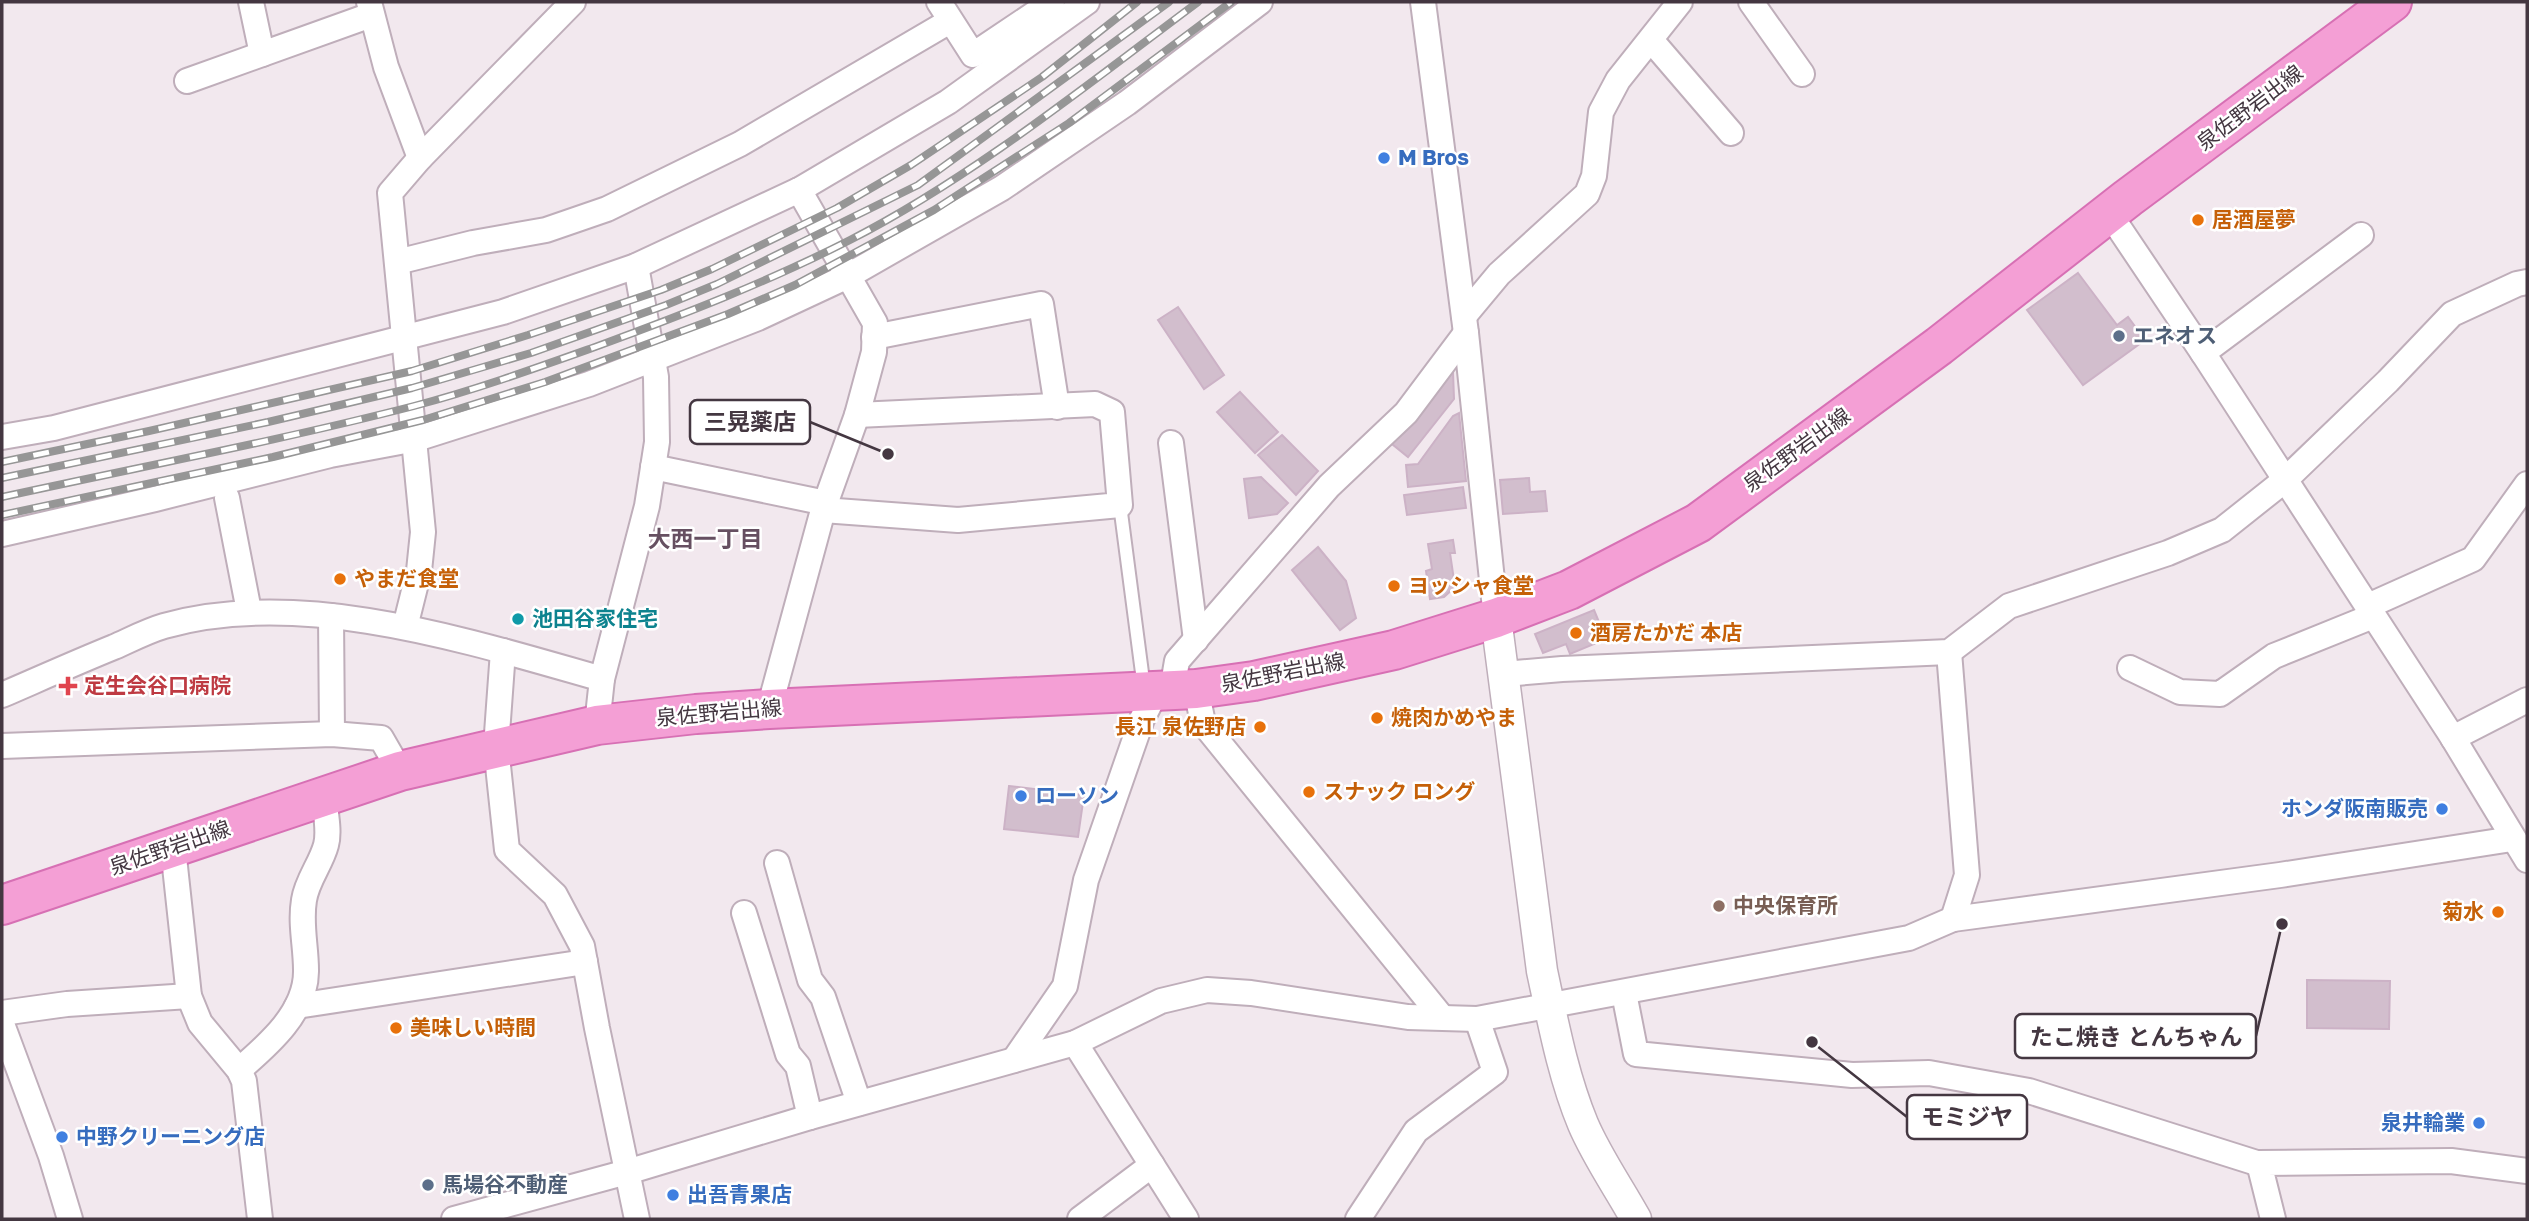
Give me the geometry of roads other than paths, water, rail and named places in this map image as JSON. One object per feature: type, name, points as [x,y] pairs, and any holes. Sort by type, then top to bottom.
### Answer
[{"type":"main road","name":"泉佐野岩出線","points":[[2,905],[400,771],[597,725],[769,709],[1167,691],[1254,681],[1394,650],[1496,618],[1569,590],[1698,523],[1939,346],[2109,213],[2392,2]]},
{"type":"street","points":[[251,2],[262,54]]},
{"type":"street","points":[[405,627],[419,570],[423,532],[390,193],[420,158],[573,2]]},
{"type":"street","points":[[397,262],[472,243],[546,230],[607,209],[740,144],[944,11],[973,55],[1052,2]]},
{"type":"street","points":[[2,534],[330,456],[416,439],[589,384],[758,318],[848,276],[1002,188],[1127,103],[1260,2]]},
{"type":"street","points":[[1423,2],[1465,324],[1496,618],[1542,971],[1569,1083],[1583,1125],[1636,1219]]},
{"type":"street","points":[[1014,1059],[1065,986],[1086,880],[1142,719],[1167,691],[1177,661],[1329,486],[1406,413],[1499,274],[1587,194],[1594,176],[1601,112],[1618,80],[1680,2]]},
{"type":"street","points":[[1751,2],[1802,74]]},
{"type":"street","points":[[2,437],[54,428],[503,312],[636,266],[799,190],[948,102],[1079,4]]},
{"type":"street","points":[[187,81],[262,54],[370,8],[386,66],[420,158]]},
{"type":"street","points":[[1651,40],[1731,133]]},
{"type":"street","points":[[769,709],[825,507],[857,415],[874,352],[874,323],[799,190]]},
{"type":"street","points":[[2109,213],[2371,611],[2527,860]]},
{"type":"street","points":[[2203,353],[2361,236]]},
{"type":"street","points":[[597,725],[603,679],[647,506],[657,442],[656,377],[636,266]]},
{"type":"street","points":[[1504,674],[1562,669],[1950,652],[2009,606],[2168,553],[2222,530],[2285,480],[2388,381],[2452,314],[2524,276]]},
{"type":"street","points":[[874,337],[1041,304],[1057,407]]},
{"type":"street","points":[[653,467],[825,507],[958,520],[1120,505],[1112,412],[1095,404],[857,415]]},
{"type":"street","points":[[1171,443],[1196,640]]},
{"type":"street","points":[[2130,668],[2180,692],[2220,694],[2274,656],[2473,559],[2527,484]]},
{"type":"street","points":[[227,498],[249,611]]},
{"type":"street","points":[[2,695],[163,626],[249,611],[331,616],[405,627],[603,679]]},
{"type":"street","points":[[331,616],[332,734]]},
{"type":"street","points":[[503,651],[496,747],[507,850],[555,895],[582,946],[637,1219]]},
{"type":"street","points":[[1950,652],[1967,875],[1953,919]]},
{"type":"street","points":[[1167,691],[1203,723],[1441,1016]]},
{"type":"street","points":[[2453,738],[2527,700]]},
{"type":"street","points":[[2,746],[332,734],[381,738],[400,771]]},
{"type":"street","points":[[239,1070],[263,1050],[297,1006],[303,992],[306,972],[302,923],[304,897],[327,844],[324,796]]},
{"type":"street","points":[[454,1219],[1075,1043],[1161,1001],[1207,990],[1251,993],[1408,1017],[1477,1019],[1909,938],[1953,919],[2280,875],[2512,839]]},
{"type":"street","points":[[173,848],[188,996],[200,1023],[239,1070],[244,1081],[260,1219]]},
{"type":"street","points":[[777,863],[810,980],[823,997],[859,1103]]},
{"type":"street","points":[[744,913],[788,1054],[798,1066],[810,1117]]},
{"type":"street","points":[[297,1006],[585,962]]},
{"type":"street","points":[[1624,993],[1636,1054],[1852,1075],[1929,1073],[2029,1091],[2261,1164],[2451,1161],[2527,1171]]},
{"type":"street","points":[[2,1013],[67,1004],[188,996]]},
{"type":"street","points":[[1358,1219],[1416,1131],[1495,1073],[1477,1019]]},
{"type":"street","points":[[2,1024],[51,1156],[69,1219]]},
{"type":"street","points":[[1075,1043],[1186,1219]]},
{"type":"street","points":[[2261,1164],[2273,1219]]},
{"type":"street","points":[[1080,1219],[1152,1165]]},
{"type":"lane","points":[[1120,505],[1167,691]]},
{"type":"railway","points":[[2,462],[412,371],[661,290],[712,269],[837,208],[911,165],[1042,77],[1137,2]]},
{"type":"railway","points":[[2,478],[268,422],[412,388],[531,353],[666,305],[717,284],[918,185],[1169,2]]},
{"type":"railway","points":[[2,497],[312,431],[437,400],[595,347],[724,297],[850,240],[941,188],[1072,97],[1198,2]]},
{"type":"railway","points":[[2,515],[273,457],[423,420],[545,382],[728,314],[795,285],[934,210],[1069,123],[1231,2]]},
{"type":"place","name":"M Bros","points":[[1384,158]]},
{"type":"place","name":"居酒屋夢","points":[[2198,220]]},
{"type":"place","name":"エネオス","points":[[2119,336]]},
{"type":"place","name":"三晃薬店","points":[[888,454]]},
{"type":"place","name":"やまだ食堂","points":[[340,579]]},
{"type":"place","name":"ヨッシャ食堂","points":[[1394,586]]},
{"type":"place","name":"池田谷家住宅","points":[[518,619]]},
{"type":"place","name":"酒房たかだ 本店","points":[[1576,633]]},
{"type":"place","name":"定生会谷口病院","points":[[68,686]]},
{"type":"place","name":"焼肉かめやま","points":[[1377,718]]},
{"type":"place","name":"長江 泉佐野店","points":[[1260,727]]},
{"type":"place","name":"スナック ロング","points":[[1309,792]]},
{"type":"place","name":"ローソン","points":[[1021,796]]},
{"type":"place","name":"ホンダ阪南販売","points":[[2442,809]]},
{"type":"place","name":"中央保育所","points":[[1719,906]]},
{"type":"place","name":"菊水","points":[[2498,912]]},
{"type":"place","name":"たこ焼き とんちゃん","points":[[2282,924]]},
{"type":"place","name":"美味しい時間","points":[[396,1028]]},
{"type":"place","name":"モミジヤ","points":[[1812,1042]]},
{"type":"place","name":"泉井輪業","points":[[2479,1123]]},
{"type":"place","name":"中野クリーニング店","points":[[62,1137]]},
{"type":"place","name":"馬場谷不動産","points":[[428,1185]]},
{"type":"place","name":"出吾青果店","points":[[673,1195]]},
{"type":"district","name":"大西一丁目","points":[[705,539]]}]
